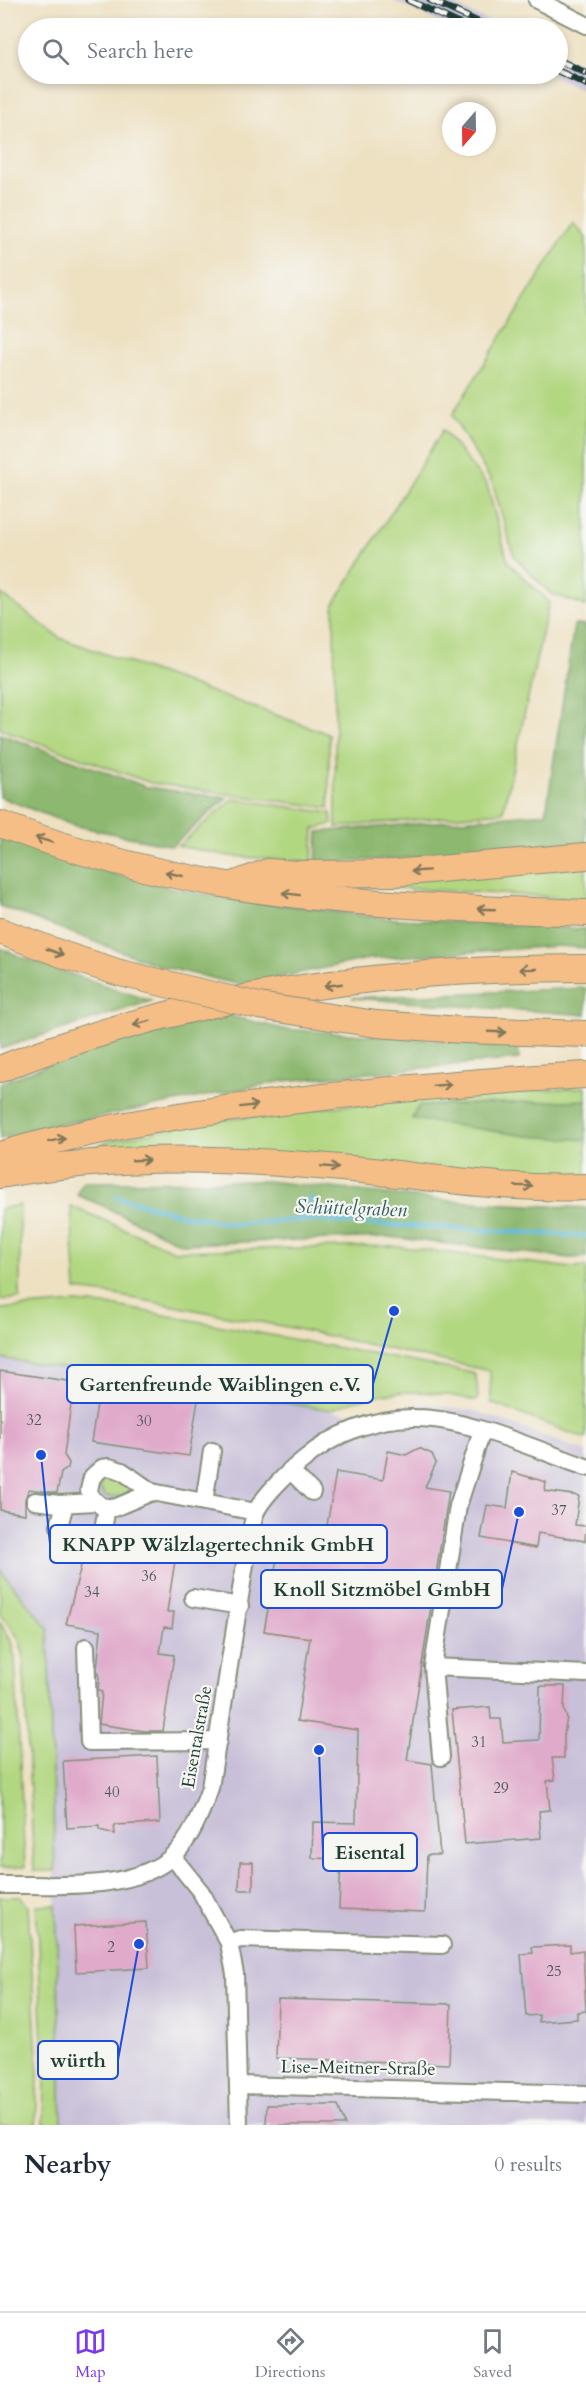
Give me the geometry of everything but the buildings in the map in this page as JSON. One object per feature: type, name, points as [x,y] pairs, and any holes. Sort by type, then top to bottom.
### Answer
[{"type":"highway","points":[[0,824],[90,853],[231,886],[338,900],[586,913]]},
{"type":"highway","points":[[231,886],[268,872],[394,873],[586,856]]},
{"type":"highway","points":[[0,931],[120,973],[259,1006],[376,1024],[462,1030],[586,1034]]},
{"type":"highway","points":[[0,1069],[97,1034],[187,1011],[268,994],[439,973],[586,968]]},
{"type":"highway","points":[[0,1155],[95,1131],[219,1109],[392,1089],[586,1075]]},
{"type":"highway","points":[[0,1175],[72,1164],[209,1158],[327,1167],[509,1186],[586,1187]]},
{"type":"street","points":[[537,0],[586,25]]},
{"type":"street","name":"Eisentalstraße","points":[[0,1885],[105,1883],[140,1874],[172,1856],[190,1834],[199,1818],[210,1788],[248,1545],[256,1512],[290,1470],[314,1450],[345,1433],[378,1422],[416,1418],[447,1422],[482,1431],[586,1467]]},
{"type":"street","points":[[441,1757],[433,1667],[458,1506],[482,1431]]},
{"type":"street","points":[[204,1502],[212,1451]]},
{"type":"street","points":[[103,1529],[101,1505],[89,1490],[92,1477],[102,1468],[109,1467],[122,1471],[152,1492],[256,1512]]},
{"type":"street","points":[[290,1470],[312,1491]]},
{"type":"street","points":[[36,1501],[101,1505],[114,1508],[152,1492]]},
{"type":"street","points":[[59,1526],[65,1504]]},
{"type":"street","points":[[193,1599],[240,1606]]},
{"type":"street","points":[[86,1647],[89,1742],[218,1741]]},
{"type":"street","points":[[433,1667],[586,1674]]},
{"type":"street","points":[[172,1856],[201,1892],[229,1943],[235,1974],[239,2125]]},
{"type":"street","points":[[229,1943],[240,1940],[442,1945]]},
{"type":"street","name":"Lise-Meitner-Straße","points":[[239,2085],[586,2094]]},
{"type":"shaded area","points":[[392,0],[443,0],[482,18],[431,18]]},
{"type":"shaded area","points":[[568,59],[586,68],[586,91],[568,83]]},
{"type":"shaded area","points":[[0,1358],[346,1413],[426,1404],[476,1411],[586,1452],[586,2125],[62,2125],[48,1628],[0,1570]]},
{"type":"green space","points":[[573,222],[586,238],[586,606],[550,593],[514,556],[492,482],[452,415]]},
{"type":"green space","points":[[443,430],[487,485],[508,562],[549,602],[503,812],[336,827],[334,604]]},
{"type":"green space","points":[[0,593],[60,638],[329,734],[329,808],[151,783],[0,729]]},
{"type":"green space","points":[[574,625],[586,625],[586,848],[316,863],[318,832],[546,813]]},
{"type":"green space","points":[[0,734],[147,787],[227,798],[172,846],[72,825],[0,797]]},
{"type":"green space","points":[[233,799],[331,813],[332,824],[314,829],[312,862],[230,856],[178,846]]},
{"type":"green space","points":[[0,836],[117,875],[197,893],[381,918],[586,929],[586,948],[557,946],[368,959],[241,985],[160,966],[0,906]]},
{"type":"green space","points":[[586,867],[586,899],[313,883]]},
{"type":"green space","points":[[0,948],[24,958],[151,1001],[0,1049]]},
{"type":"green space","points":[[586,988],[586,1015],[352,998]]},
{"type":"green space","points":[[222,1014],[283,1029],[517,1046],[519,1059],[283,1081],[30,1130],[0,1139],[0,1083],[90,1048]]},
{"type":"green space","points":[[586,1087],[586,1179],[71,1158],[109,1141],[203,1122],[376,1102]]},
{"type":"green space","points":[[586,1100],[586,1140],[526,1136],[412,1119],[418,1106]]},
{"type":"green space","points":[[267,1181],[452,1201],[586,1208],[586,1257],[570,1258],[389,1237],[182,1244],[77,1195],[82,1182]]},
{"type":"green space","points":[[20,1205],[20,1298],[0,1300],[0,1209]]},
{"type":"green space","points":[[71,1206],[175,1251],[392,1246],[572,1268],[586,1267],[586,1439],[491,1403],[490,1371],[292,1328],[110,1294],[76,1290]]},
{"type":"green space","points":[[76,1303],[116,1306],[472,1373],[476,1376],[478,1398],[475,1401],[439,1394],[402,1392],[366,1398],[331,1410],[0,1358],[0,1309]]},
{"type":"green space","points":[[110,1476],[129,1486],[130,1491],[123,1496],[106,1497],[100,1485],[103,1479]]},
{"type":"green space","points":[[0,1570],[48,1628],[55,1871],[34,1871],[23,1653],[18,1637],[0,1613]]},
{"type":"green space","points":[[0,1622],[11,1641],[15,1659],[25,1867],[0,1868]]},
{"type":"green space","points":[[0,1897],[21,1897],[28,1906],[38,2075],[36,2125],[0,2125]]},
{"type":"green space","points":[[36,1905],[56,1905],[62,2125],[44,2125],[45,2081]]},
{"type":"waterway","name":"Schüttelgraben","points":[[117,1197],[179,1214],[234,1224],[301,1220],[586,1236]]},
{"type":"waterway","points":[[301,1220],[311,1198]]},
{"type":"railway","points":[[408,0],[447,18]]},
{"type":"railway","points":[[430,0],[469,18]]},
{"type":"railway","points":[[568,65],[586,73]]},
{"type":"railway","points":[[568,76],[586,84]]},
{"type":"place","name":"Gartenfreunde Waiblingen e.V.","points":[[394,1311]]},
{"type":"place","name":"KNAPP Wälzlagertechnik GmbH","points":[[41,1455]]},
{"type":"place","name":"Knoll Sitzmöbel GmbH","points":[[519,1512]]},
{"type":"place","name":"Eisental","points":[[319,1750]]},
{"type":"place","name":"würth","points":[[139,1944]]}]
